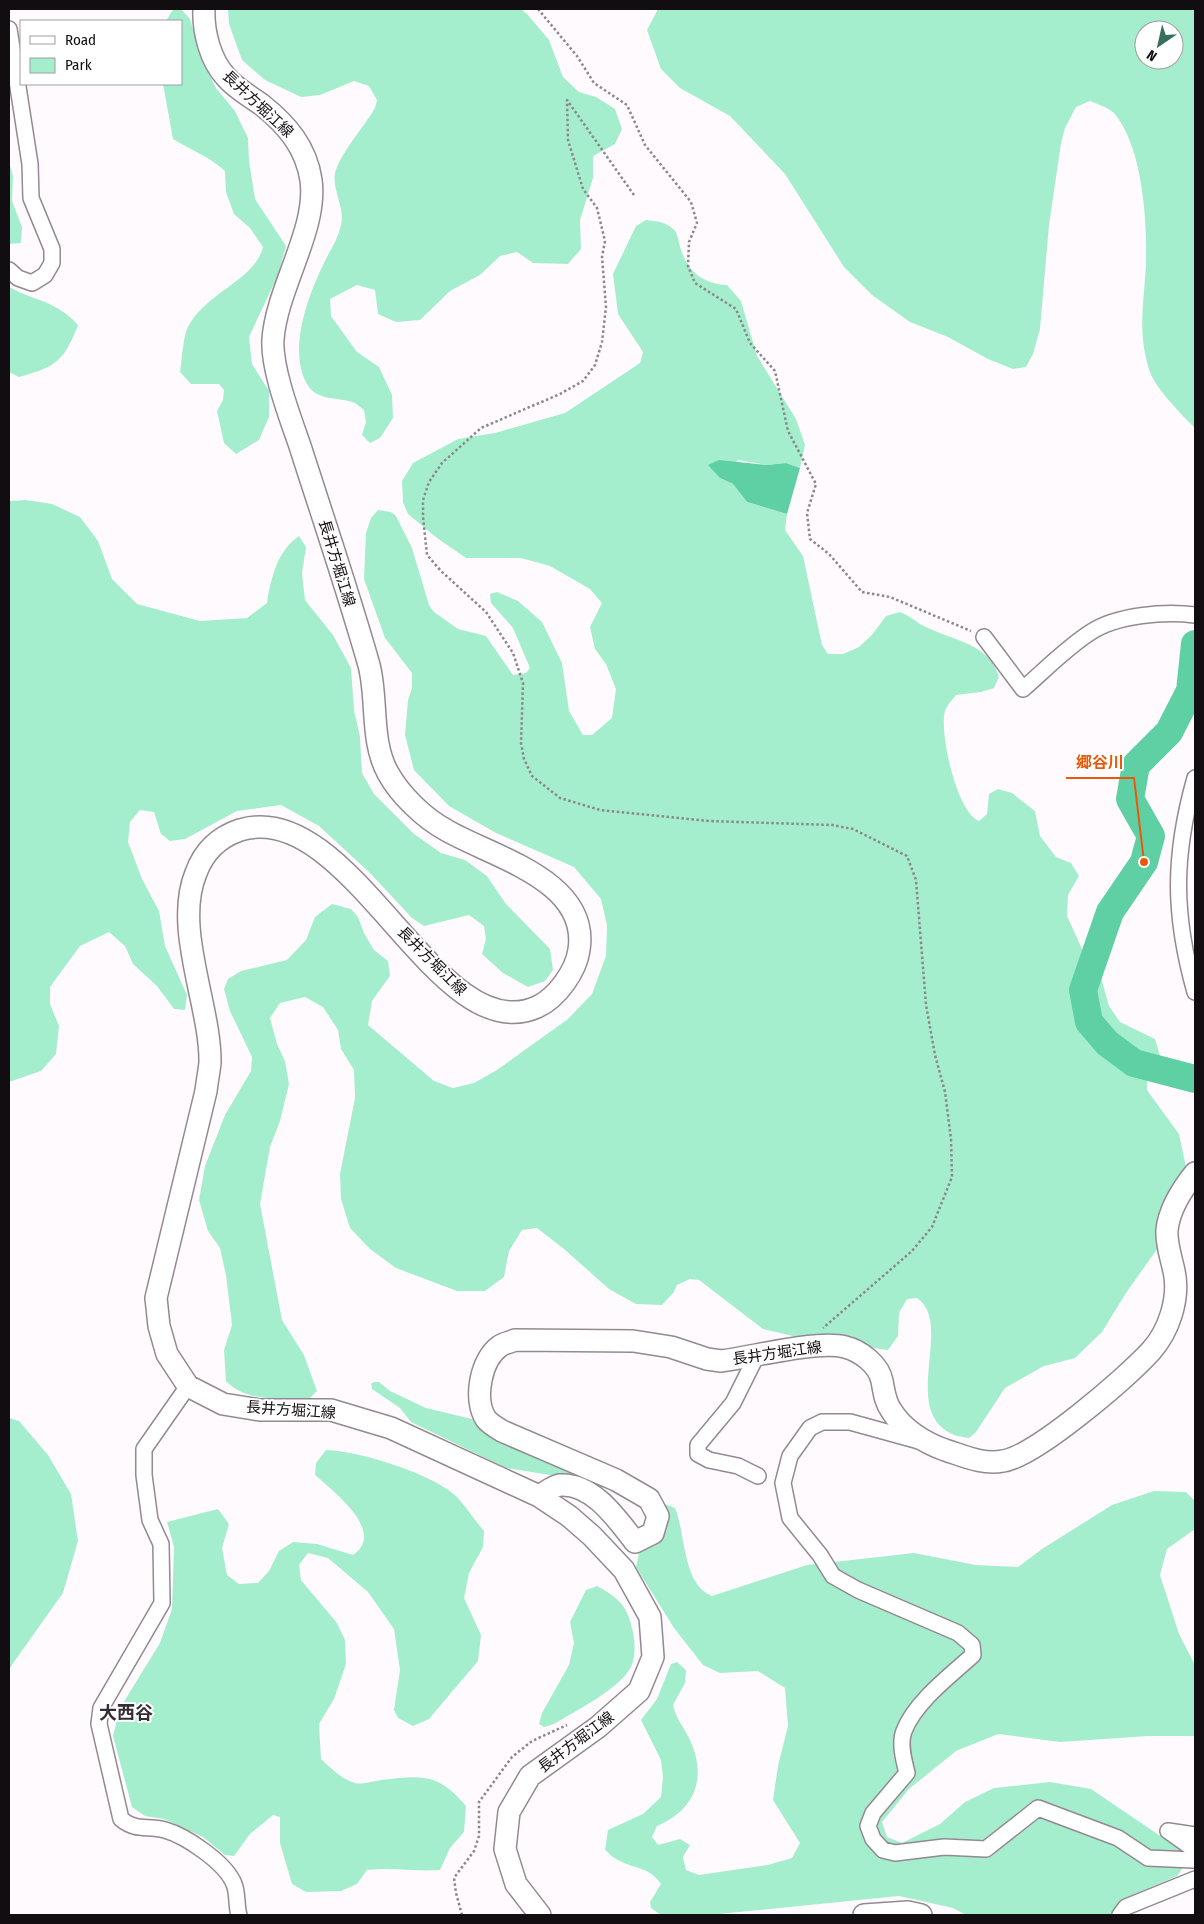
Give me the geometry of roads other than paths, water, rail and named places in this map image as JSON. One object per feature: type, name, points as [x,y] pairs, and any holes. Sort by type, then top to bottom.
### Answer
[{"type":"main road","name":"長井方堀江線","points":[[204,9],[210,47],[221,73],[287,128],[304,150],[311,181],[311,206],[280,300],[272,344],[282,392],[370,671],[378,743],[385,768],[398,788],[442,828],[547,882],[568,901],[579,923],[579,951],[572,970],[564,983],[545,1004],[530,1010],[490,1009],[470,999],[447,979],[340,869],[310,843],[285,830],[264,826],[245,829],[224,837],[210,848],[195,874],[190,899],[190,944],[208,1039],[210,1064],[206,1091],[156,1298],[159,1326],[167,1354],[188,1386],[223,1404],[260,1410],[331,1410],[391,1428],[539,1496],[569,1516],[592,1536],[624,1570],[650,1617],[653,1657],[639,1691],[598,1727],[530,1776],[509,1812],[505,1849],[516,1884],[540,1915]]},
{"type":"main road","name":"長井方堀江線","points":[[635,1542],[653,1533],[658,1516],[649,1499],[616,1480],[502,1431],[486,1419],[481,1403],[480,1386],[490,1358],[500,1346],[515,1340],[633,1341],[671,1347],[714,1360],[756,1357],[824,1345],[846,1347],[866,1358],[877,1368],[891,1410],[925,1443],[977,1461],[1002,1462],[1019,1457],[1091,1406],[1151,1351],[1164,1332],[1174,1308],[1175,1273],[1167,1230],[1170,1216],[1186,1184],[1195,1173]]},
{"type":"main road","points":[[539,1496],[558,1485],[572,1486],[594,1496],[617,1519],[635,1542],[624,1570]]},
{"type":"main road","points":[[864,1915],[908,1912],[921,1915]]},
{"type":"street","points":[[9,29],[30,164],[32,198],[52,248],[52,263],[46,275],[32,283],[18,278],[9,270]]},
{"type":"street","points":[[984,637],[1023,689],[1092,631],[1129,618],[1173,612],[1195,615]]},
{"type":"street","points":[[1195,778],[1182,833],[1178,872],[1178,913],[1184,953],[1195,992]]},
{"type":"street","points":[[756,1357],[733,1403],[698,1446],[698,1454],[709,1460],[738,1466],[758,1476]]},
{"type":"street","points":[[188,1386],[144,1450],[144,1475],[150,1520],[161,1544],[162,1602],[101,1708],[100,1724],[121,1819],[131,1827],[165,1830],[194,1843],[218,1864],[234,1885],[239,1915]]},
{"type":"street","points":[[925,1443],[850,1422],[822,1422],[810,1428],[790,1456],[783,1483],[790,1518],[820,1555],[833,1576],[858,1590],[958,1633],[972,1645],[974,1655],[936,1689],[903,1732],[903,1754],[907,1773],[873,1813],[868,1826],[873,1839],[882,1850],[895,1853],[944,1847],[986,1848],[1038,1808],[1118,1838],[1148,1858],[1193,1860],[1192,1848],[1168,1831],[1195,1835]]},
{"type":"street","points":[[1120,1915],[1126,1906],[1195,1879]]},
{"type":"waterway","points":[[1195,644],[1190,691],[1169,732],[1136,765],[1130,799],[1151,836],[1144,862],[1110,912],[1083,990],[1089,1022],[1107,1043],[1134,1063],[1195,1079]]},
{"type":"place","name":"郷谷川","points":[[1144,862]]},
{"type":"district","name":"大西谷","points":[[126,1713]]}]
